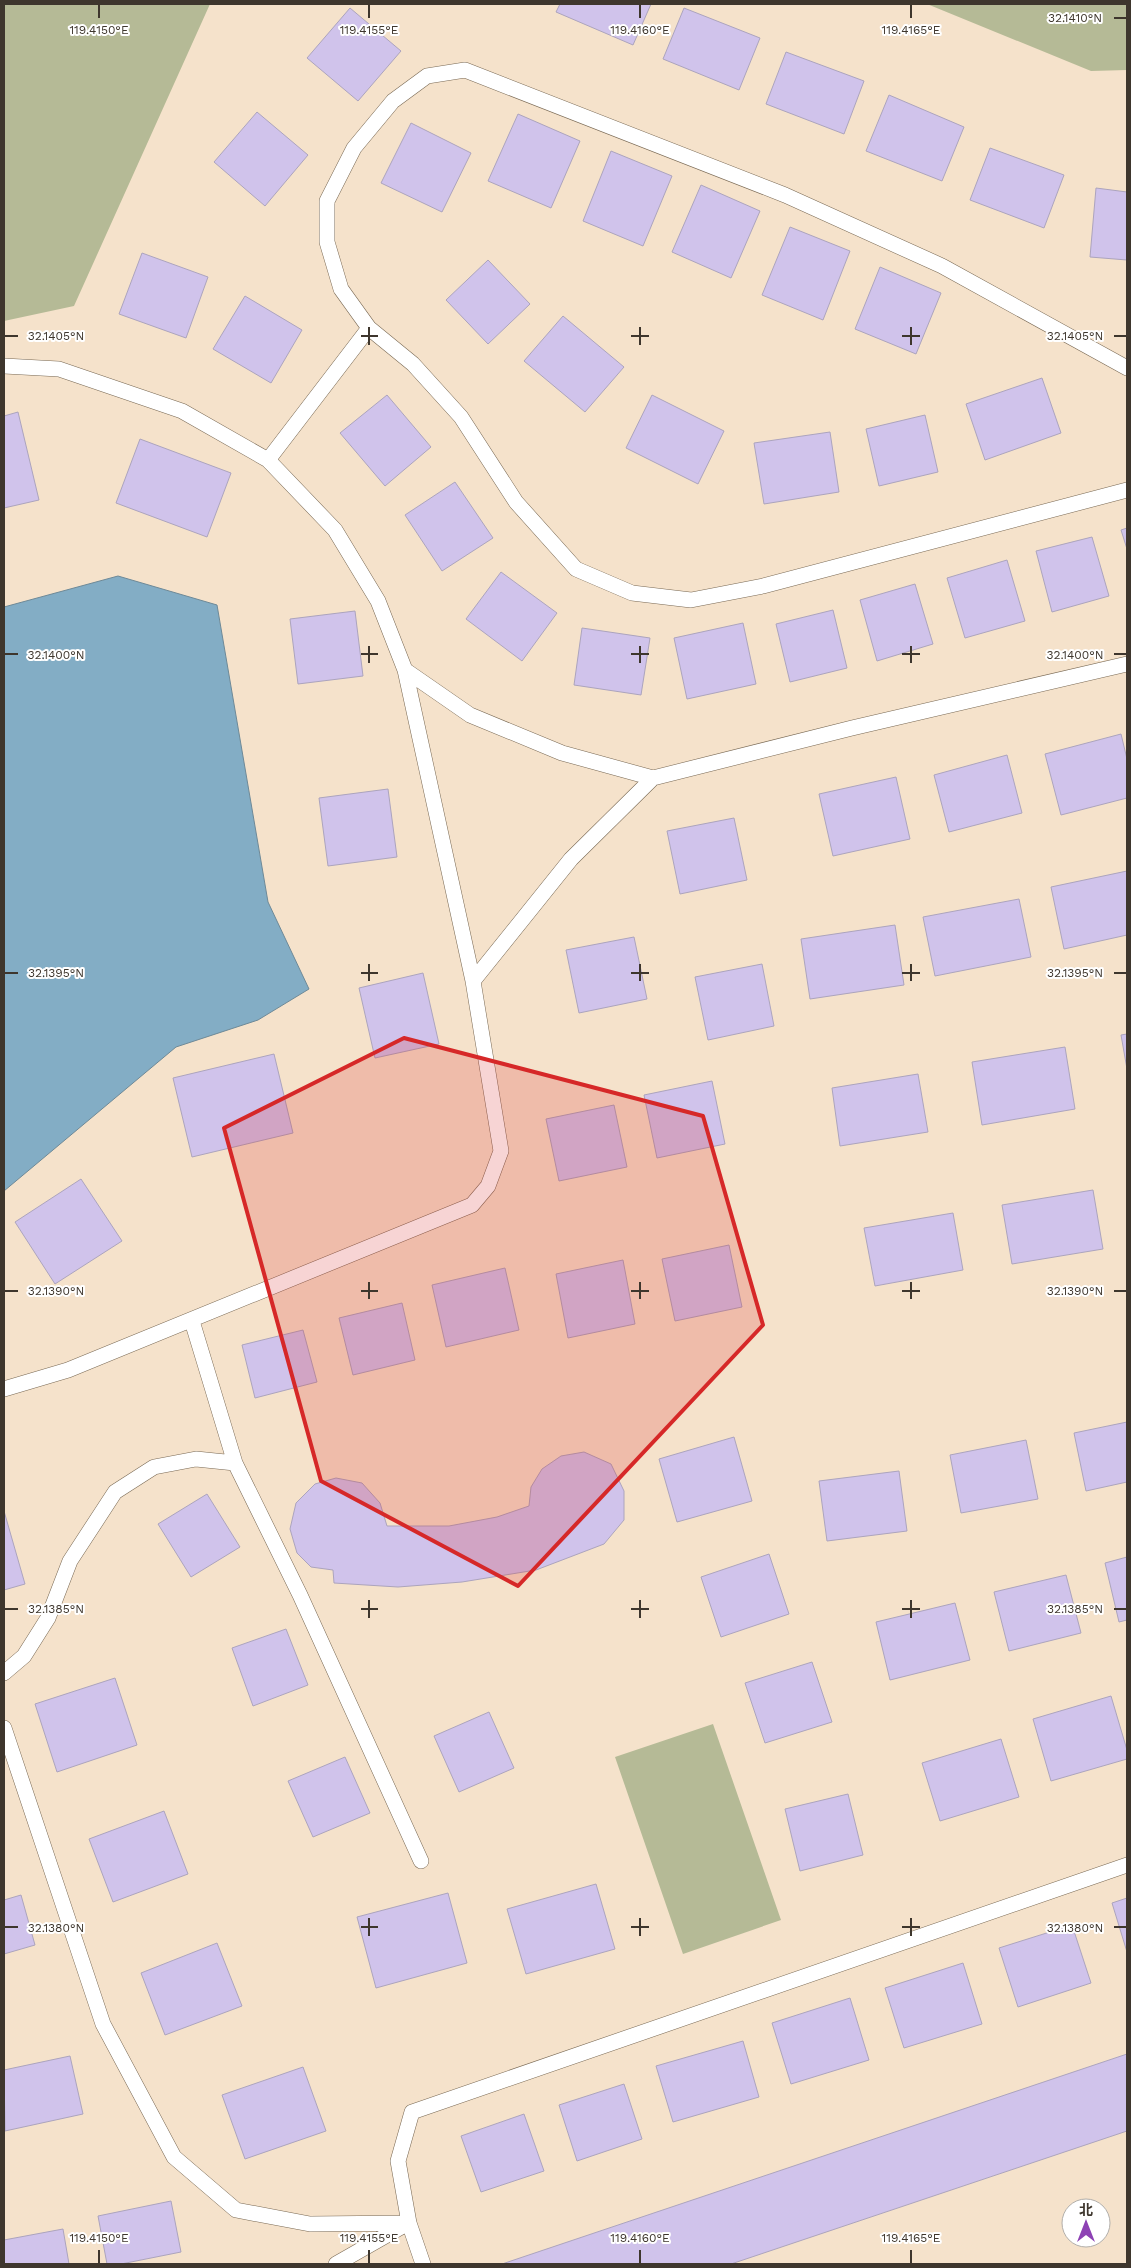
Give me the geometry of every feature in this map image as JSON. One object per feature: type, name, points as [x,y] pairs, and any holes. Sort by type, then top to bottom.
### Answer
[{"type":"lane","points":[[1127,368],[942,266],[785,195],[465,70],[427,76],[393,101],[354,148],[327,201],[327,242],[341,289],[369,328],[413,364],[461,417],[516,502],[576,569],[632,592],[691,600],[763,586],[1127,490]]},
{"type":"lane","points":[[268,460],[369,328]]},
{"type":"lane","points":[[4,366],[58,369],[182,410],[268,460],[335,530],[378,602],[404,670],[473,981],[502,1151],[488,1186],[472,1206],[68,1370],[4,1389]]},
{"type":"lane","points":[[404,670],[470,715],[562,753],[653,778],[852,728],[1127,664]]},
{"type":"lane","points":[[473,981],[571,859],[653,778]]},
{"type":"lane","points":[[192,1321],[234,1463],[300,1595],[421,1861]]},
{"type":"lane","points":[[4,1673],[24,1656],[48,1618],[70,1561],[115,1492],[154,1467],[196,1459],[234,1463]]},
{"type":"lane","points":[[4,1728],[103,2024],[174,2157],[236,2210],[310,2224],[409,2222]]},
{"type":"lane","points":[[423,2264],[409,2222],[398,2161],[412,2112],[1127,1865]]},
{"type":"lane","points":[[336,2264],[409,2222]]},
{"type":"highlighted area","points":[[404,1038],[703,1116],[763,1325],[518,1586],[321,1481],[224,1128]]},
{"type":"green space","points":[[4,4],[210,4],[74,306],[4,321]]},
{"type":"green space","points":[[927,4],[1127,4],[1127,70],[1091,71]]},
{"type":"green space","points":[[713,1724],[781,1920],[683,1954],[615,1757]]},
{"type":"water","points":[[118,576],[217,605],[268,902],[309,989],[258,1020],[176,1047],[4,1191],[4,607]]},
{"type":"building","points":[[560,4],[651,4],[633,45],[556,12]]},
{"type":"building","points":[[350,8],[401,51],[358,101],[307,58]]},
{"type":"building","points":[[684,8],[760,38],[739,90],[663,59]]},
{"type":"building","points":[[786,52],[864,81],[844,134],[766,104]]},
{"type":"building","points":[[889,95],[964,127],[942,181],[866,151]]},
{"type":"building","points":[[257,112],[308,155],[265,206],[214,162]]},
{"type":"building","points":[[518,114],[580,141],[551,208],[488,181]]},
{"type":"building","points":[[411,123],[471,153],[442,212],[381,183]]},
{"type":"building","points":[[990,148],[1064,175],[1044,228],[970,200]]},
{"type":"building","points":[[611,151],[672,176],[643,246],[583,221]]},
{"type":"building","points":[[701,185],[760,211],[731,278],[672,252]]},
{"type":"building","points":[[1096,188],[1127,192],[1127,260],[1090,257]]},
{"type":"building","points":[[790,227],[850,251],[823,320],[762,295]]},
{"type":"building","points":[[142,253],[208,277],[186,338],[119,314]]},
{"type":"building","points":[[488,260],[530,304],[488,344],[446,300]]},
{"type":"building","points":[[880,267],[941,293],[916,354],[855,329]]},
{"type":"building","points":[[245,296],[302,330],[271,383],[213,349]]},
{"type":"building","points":[[563,316],[624,367],[585,412],[524,361]]},
{"type":"building","points":[[1042,378],[1061,433],[985,460],[966,404]]},
{"type":"building","points":[[387,395],[431,447],[385,486],[340,433]]},
{"type":"building","points":[[652,395],[724,431],[698,484],[626,448]]},
{"type":"building","points":[[18,412],[39,500],[4,508],[4,416]]},
{"type":"building","points":[[925,415],[938,472],[879,486],[866,429]]},
{"type":"building","points":[[830,432],[839,492],[764,504],[754,443]]},
{"type":"building","points":[[140,439],[231,473],[207,537],[116,503]]},
{"type":"building","points":[[455,482],[493,538],[442,571],[405,515]]},
{"type":"building","points":[[1127,528],[1127,549],[1121,530]]},
{"type":"building","points":[[1092,537],[1109,596],[1052,612],[1036,551]]},
{"type":"building","points":[[1007,560],[1025,621],[965,638],[947,578]]},
{"type":"building","points":[[501,572],[557,613],[522,661],[466,619]]},
{"type":"building","points":[[915,584],[933,644],[877,661],[860,600]]},
{"type":"building","points":[[833,610],[847,668],[790,682],[776,624]]},
{"type":"building","points":[[355,611],[363,676],[298,684],[290,619]]},
{"type":"building","points":[[743,623],[756,684],[687,699],[674,638]]},
{"type":"building","points":[[582,628],[650,638],[641,695],[574,685]]},
{"type":"building","points":[[1121,734],[1127,759],[1127,798],[1061,815],[1045,754]]},
{"type":"building","points":[[1007,755],[1022,813],[949,832],[934,775]]},
{"type":"building","points":[[896,777],[910,839],[833,856],[819,794]]},
{"type":"building","points":[[388,789],[397,857],[328,866],[319,798]]},
{"type":"building","points":[[734,818],[747,880],[680,894],[667,831]]},
{"type":"building","points":[[1127,871],[1127,935],[1064,949],[1051,887]]},
{"type":"building","points":[[1019,899],[1031,957],[935,976],[923,917]]},
{"type":"building","points":[[895,925],[904,985],[810,999],[801,939]]},
{"type":"building","points":[[634,937],[647,999],[579,1013],[566,950]]},
{"type":"building","points":[[762,964],[774,1026],[708,1040],[695,977]]},
{"type":"building","points":[[423,973],[439,1044],[375,1058],[359,988]]},
{"type":"building","points":[[1127,1034],[1127,1069],[1121,1035]]},
{"type":"building","points":[[1065,1047],[1075,1109],[982,1125],[972,1062]]},
{"type":"building","points":[[274,1054],[293,1133],[192,1157],[173,1078]]},
{"type":"building","points":[[918,1074],[928,1132],[840,1146],[832,1088]]},
{"type":"building","points":[[712,1081],[725,1144],[657,1158],[644,1095]]},
{"type":"building","points":[[614,1105],[627,1167],[559,1181],[546,1119]]},
{"type":"building","points":[[81,1179],[122,1241],[55,1284],[15,1222]]},
{"type":"building","points":[[1093,1190],[1103,1249],[1012,1264],[1002,1205]]},
{"type":"building","points":[[953,1213],[963,1270],[875,1286],[864,1228]]},
{"type":"building","points":[[729,1245],[742,1307],[675,1321],[662,1259]]},
{"type":"building","points":[[623,1260],[635,1324],[568,1338],[556,1274]]},
{"type":"building","points":[[505,1268],[519,1330],[446,1347],[432,1285]]},
{"type":"building","points":[[402,1303],[415,1360],[353,1375],[339,1318]]},
{"type":"building","points":[[303,1330],[317,1382],[255,1398],[242,1345]]},
{"type":"building","points":[[1127,1422],[1127,1482],[1086,1491],[1074,1433]]},
{"type":"building","points":[[734,1437],[752,1501],[677,1522],[659,1459]]},
{"type":"building","points":[[1026,1440],[1038,1499],[961,1513],[950,1455]]},
{"type":"building","points":[[584,1452],[611,1464],[624,1491],[624,1520],[604,1544],[536,1570],[462,1582],[398,1587],[334,1583],[333,1570],[311,1567],[297,1553],[290,1529],[296,1503],[315,1484],[336,1478],[362,1483],[380,1503],[387,1526],[449,1526],[497,1517],[529,1506],[531,1487],[542,1469],[561,1456]]},
{"type":"building","points":[[899,1471],[907,1531],[827,1541],[819,1481]]},
{"type":"building","points":[[207,1494],[240,1547],[191,1577],[158,1524]]},
{"type":"building","points":[[4,1511],[25,1584],[4,1590]]},
{"type":"building","points":[[769,1554],[789,1614],[721,1637],[701,1577]]},
{"type":"building","points":[[1127,1557],[1127,1620],[1119,1622],[1105,1563]]},
{"type":"building","points":[[1066,1575],[1081,1633],[1009,1651],[994,1592]]},
{"type":"building","points":[[955,1603],[970,1660],[890,1680],[876,1622]]},
{"type":"building","points":[[286,1629],[308,1685],[253,1706],[232,1648]]},
{"type":"building","points":[[812,1662],[832,1722],[765,1743],[745,1683]]},
{"type":"building","points":[[115,1678],[137,1745],[57,1772],[35,1704]]},
{"type":"building","points":[[1111,1696],[1127,1750],[1127,1759],[1051,1781],[1033,1719]]},
{"type":"building","points":[[489,1712],[514,1768],[459,1792],[434,1736]]},
{"type":"building","points":[[1001,1739],[1019,1797],[940,1821],[922,1763]]},
{"type":"building","points":[[345,1757],[370,1813],[313,1837],[288,1781]]},
{"type":"building","points":[[848,1794],[863,1855],[800,1871],[785,1809]]},
{"type":"building","points":[[164,1811],[188,1874],[113,1902],[89,1839]]},
{"type":"building","points":[[596,1884],[615,1949],[526,1974],[507,1909]]},
{"type":"building","points":[[448,1893],[467,1963],[376,1988],[357,1917]]},
{"type":"building","points":[[21,1895],[35,1945],[4,1954],[4,1900]]},
{"type":"building","points":[[1127,1898],[1127,1952],[1112,1903]]},
{"type":"building","points":[[1072,1925],[1091,1983],[1018,2007],[999,1948]]},
{"type":"building","points":[[217,1943],[242,2006],[165,2035],[141,1973]]},
{"type":"building","points":[[963,1963],[982,2024],[904,2048],[885,1988]]},
{"type":"building","points":[[850,1998],[869,2060],[791,2084],[772,2023]]},
{"type":"building","points":[[743,2041],[759,2097],[673,2122],[656,2066]]},
{"type":"building","points":[[1127,2054],[1127,2131],[731,2264],[502,2264]]},
{"type":"building","points":[[70,2056],[83,2114],[5,2131],[4,2070]]},
{"type":"building","points":[[303,2067],[326,2131],[245,2159],[222,2095]]},
{"type":"building","points":[[624,2084],[642,2139],[577,2161],[559,2105]]},
{"type":"building","points":[[524,2114],[544,2171],[481,2192],[461,2136]]},
{"type":"building","points":[[171,2201],[181,2252],[121,2264],[107,2264],[98,2216]]},
{"type":"building","points":[[63,2229],[69,2264],[4,2264],[4,2240]]}]
